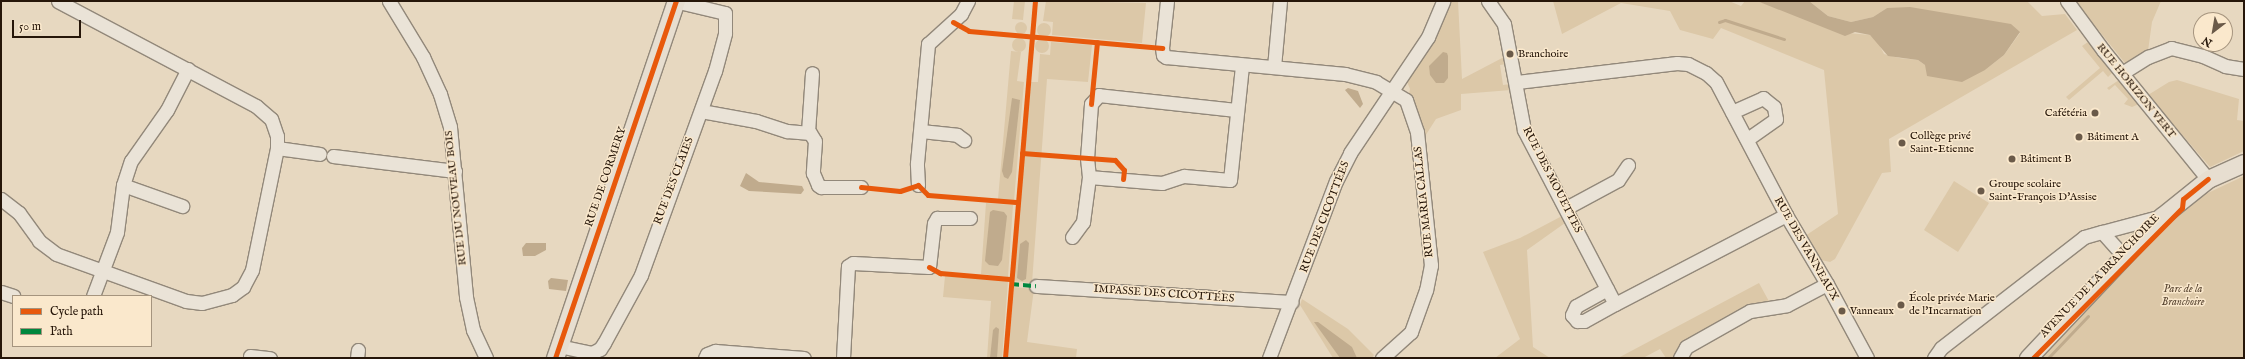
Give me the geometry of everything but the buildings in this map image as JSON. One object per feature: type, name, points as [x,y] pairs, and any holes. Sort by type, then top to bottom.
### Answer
[{"type":"main road","name":"RUE DE CORMERY","points":[[557,352],[676,1]]},
{"type":"main road","name":"AVENUE DE LA BRANCHOIRE","points":[[2028,358],[2123,255],[2162,216],[2208,179],[2244,163]]},
{"type":"street","points":[[1,199],[19,213],[35,236],[49,249],[103,272],[195,303],[213,301],[239,291],[252,270],[277,148],[274,125],[263,110],[58,1]]},
{"type":"street","name":"RUE DU NOUVEAU BOIS","points":[[389,1],[423,57],[440,94],[450,127],[466,297],[473,330],[486,358]]},
{"type":"street","name":"RUE DES CLAIES","points":[[557,352],[592,353],[600,349],[604,343],[641,274],[701,111],[722,49],[726,19],[722,12],[676,1]]},
{"type":"street","points":[[918,185],[917,164],[928,44],[960,14],[968,1]]},
{"type":"street","name":"RUE MARIA CALLAS","points":[[1167,1],[1163,55],[1170,58],[1345,74],[1376,82],[1406,100],[1417,132],[1431,265],[1426,290],[1411,332],[1382,358]]},
{"type":"street","points":[[1274,67],[1280,1]]},
{"type":"street","name":"RUE DES CICOTTÉES","points":[[1269,358],[1292,302],[1336,181],[1361,133],[1428,37],[1443,1]]},
{"type":"street","name":"RUE DES MOUETTES","points":[[1488,1],[1504,24],[1524,130],[1615,304]]},
{"type":"street","name":"RUE HORIZON VERT","points":[[2067,1],[2122,73],[2208,179]]},
{"type":"street","points":[[2122,73],[2153,54],[2171,48],[2203,56],[2225,66],[2244,69]]},
{"type":"street","name":"RUE DES VANNEAUX","points":[[1516,82],[1650,66],[1688,64],[1706,73],[1716,82],[1786,215],[1828,284],[1867,358]]},
{"type":"street","points":[[1089,177],[1162,183],[1184,176],[1230,180],[1236,110],[1242,65]]},
{"type":"street","points":[[93,295],[119,226],[122,185],[131,160],[167,110],[188,70]]},
{"type":"street","points":[[812,73],[808,132],[815,140],[813,173],[818,185],[821,187],[861,187]]},
{"type":"street","points":[[1072,237],[1084,222],[1089,177],[1087,158],[1091,104],[1099,95],[1236,110]]},
{"type":"street","points":[[1732,112],[1763,98],[1774,107],[1776,119],[1746,139]]},
{"type":"street","points":[[701,111],[756,121],[787,131],[808,132]]},
{"type":"street","points":[[921,131],[957,135],[964,140]]},
{"type":"street","points":[[277,148],[455,171]]},
{"type":"street","points":[[1566,208],[1618,180],[1628,165]]},
{"type":"street","points":[[122,185],[182,206]]},
{"type":"street","points":[[1607,289],[1574,307],[1572,315],[1577,321],[1584,320],[1786,215]]},
{"type":"street","points":[[1934,358],[1941,348],[2084,237],[2162,216]]},
{"type":"street","points":[[843,358],[848,266],[853,263],[929,267],[934,223],[937,218],[970,218]]},
{"type":"street","points":[[2102,232],[2123,255]]},
{"type":"street","points":[[1680,358],[1686,347],[1750,311],[1787,305],[1828,284]]},
{"type":"street","name":"IMPASSE DES CICOTTÉES","points":[[1036,286],[1292,302]]},
{"type":"street","points":[[1,292],[12,296]]},
{"type":"street","points":[[705,358],[707,354],[715,351],[804,358]]},
{"type":"street","points":[[250,356],[270,358]]},
{"type":"green space","points":[[1014,1],[1025,1],[1023,20],[1012,19]]},
{"type":"green space","points":[[1046,1],[1146,3],[1142,43],[1052,35],[1053,22],[1043,21]]},
{"type":"green space","points":[[1449,1],[1458,1],[1462,79],[1504,57],[1506,64],[1500,65],[1503,85],[1510,84],[1511,90],[1461,94],[1461,110],[1436,119],[1422,141],[1408,98],[1410,89],[1406,79],[1440,28]]},
{"type":"green space","points":[[1553,1],[1729,1],[1741,6],[1745,1],[1757,1],[1848,33],[1870,35],[1878,42],[1884,54],[1899,58],[1918,60],[1925,65],[1985,70],[2004,55],[2020,33],[1887,8],[1873,17],[1851,22],[1828,16],[1809,1],[2027,1],[2042,16],[2065,14],[2077,30],[1889,139],[1891,172],[1882,173],[1835,259],[1830,262],[1821,260],[1805,236],[1838,214],[1824,70],[1721,28],[1713,39],[1680,30],[1670,11],[1621,3],[1562,34]]},
{"type":"green space","points":[[2075,1],[2161,1],[2152,22],[2148,51],[2125,63]]},
{"type":"green space","points":[[1019,22],[1023,22],[1027,28],[1023,34],[1019,34],[1015,30],[1015,26]]},
{"type":"green space","points":[[1044,23],[1049,25],[1051,30],[1049,35],[1044,37],[1039,35],[1037,30],[1039,25]]},
{"type":"green space","points":[[1019,38],[1024,40],[1026,45],[1024,50],[1019,52],[1014,50],[1012,45],[1014,40]]},
{"type":"green space","points":[[1042,39],[1047,41],[1049,46],[1047,51],[1042,53],[1037,51],[1035,46],[1037,41]]},
{"type":"green space","points":[[1051,42],[1092,45],[1088,82],[1047,79],[1032,283],[1013,281],[1031,82],[1038,82],[1040,54],[1050,55]]},
{"type":"green space","points":[[2088,42],[2113,72],[2108,77],[2103,71],[2069,100],[2066,97],[2100,68],[2082,46]]},
{"type":"green space","points":[[1011,51],[1021,52],[1017,81],[1024,82],[1014,201],[998,199]]},
{"type":"green space","points":[[2119,80],[2139,104],[2132,107],[2124,104],[2128,99],[2115,85],[2109,90],[2107,88]]},
{"type":"green space","points":[[2177,80],[2239,99],[2237,120],[2244,121],[2244,151],[2210,167],[2148,95],[2169,82]]},
{"type":"green space","name":"Parc de la Branchoire","points":[[2244,176],[2244,358],[2040,358],[2087,306],[2195,199]]},
{"type":"green space","points":[[1954,181],[1989,203],[1958,252],[1924,230]]},
{"type":"green space","points":[[986,203],[1013,205],[1008,277],[981,274]]},
{"type":"green space","points":[[1562,216],[1565,223],[1527,250],[1533,347],[1550,358],[1495,358],[1520,339],[1483,252],[1520,238]]},
{"type":"green space","points":[[945,276],[1008,281],[1002,358],[987,358],[991,301],[943,297]]},
{"type":"green space","points":[[1759,283],[1771,305],[1677,358],[1666,358],[1660,349],[1643,358],[1618,358]]},
{"type":"green space","points":[[1014,287],[1034,289],[1027,342],[1077,349],[1076,358],[1008,358]]},
{"type":"green space","points":[[1302,299],[1348,329],[1374,355],[1372,358],[1333,358],[1300,305]]},
{"type":"shaded area","points":[[1757,1],[1809,1],[1828,16],[1851,22],[1873,17],[1887,8],[1910,7],[2011,24],[2020,32],[2004,55],[1985,70],[1962,82],[1927,76],[1925,65],[1918,60],[1888,56],[1870,35],[1855,32],[1845,36]]},
{"type":"shaded area","points":[[1443,52],[1447,53],[1448,56],[1448,78],[1444,83],[1436,83],[1430,75],[1429,66]]},
{"type":"shaded area","points":[[1348,88],[1358,91],[1363,104],[1360,108],[1345,90]]},
{"type":"shaded area","points":[[1012,98],[1020,100],[1012,172],[1008,179],[1004,177],[1002,171]]},
{"type":"shaded area","points":[[746,173],[759,182],[802,186],[804,190],[801,194],[749,191],[740,186]]},
{"type":"shaded area","points":[[993,210],[1004,212],[1007,216],[1002,260],[998,266],[989,265],[985,261],[990,212]]},
{"type":"shaded area","points":[[1026,240],[1029,243],[1026,279],[1022,281],[1017,278],[1020,244]]},
{"type":"shaded area","points":[[526,243],[546,243],[546,250],[535,256],[523,256],[522,248]]},
{"type":"shaded area","points":[[551,278],[568,280],[566,291],[549,289],[548,281]]},
{"type":"shaded area","points":[[1314,322],[1318,322],[1352,347],[1357,358],[1340,358]]},
{"type":"shaded area","points":[[996,327],[999,329],[997,358],[990,358],[993,330]]},
{"type":"waterway","points":[[1719,22],[1725,20],[1784,39]]},
{"type":"waterway","points":[[2048,358],[2088,316]]},
{"type":"marked path","points":[[1011,284],[1036,286]]},
{"type":"cycle path","points":[[555,358],[676,1]]},
{"type":"cycle path","points":[[1005,358],[1035,1]]},
{"type":"cycle path","points":[[953,22],[969,31],[1162,48]]},
{"type":"cycle path","points":[[1091,104],[1097,42]]},
{"type":"cycle path","points":[[1022,153],[1115,160],[1124,170],[1123,179]]},
{"type":"cycle path","points":[[2033,358],[2182,208],[2183,199],[2208,179]]},
{"type":"cycle path","points":[[861,187],[900,191],[918,185],[928,195],[1016,202]]},
{"type":"cycle path","points":[[929,267],[940,273],[1010,279]]},
{"type":"place","name":"Branchoire","points":[[1510,54]]},
{"type":"place","name":"Cafétéria","points":[[2095,113]]},
{"type":"place","name":"Bâtiment A","points":[[2079,137]]},
{"type":"place","name":"Collège privé Saint-Etienne","points":[[1902,143]]},
{"type":"place","name":"Bâtiment B","points":[[2012,159]]},
{"type":"place","name":"Groupe scolaire Saint-François D'Assise","points":[[1981,191]]},
{"type":"place","name":"École privée Marie de l'Incarnation","points":[[1901,305]]},
{"type":"place","name":"Vanneaux","points":[[1842,311]]}]
